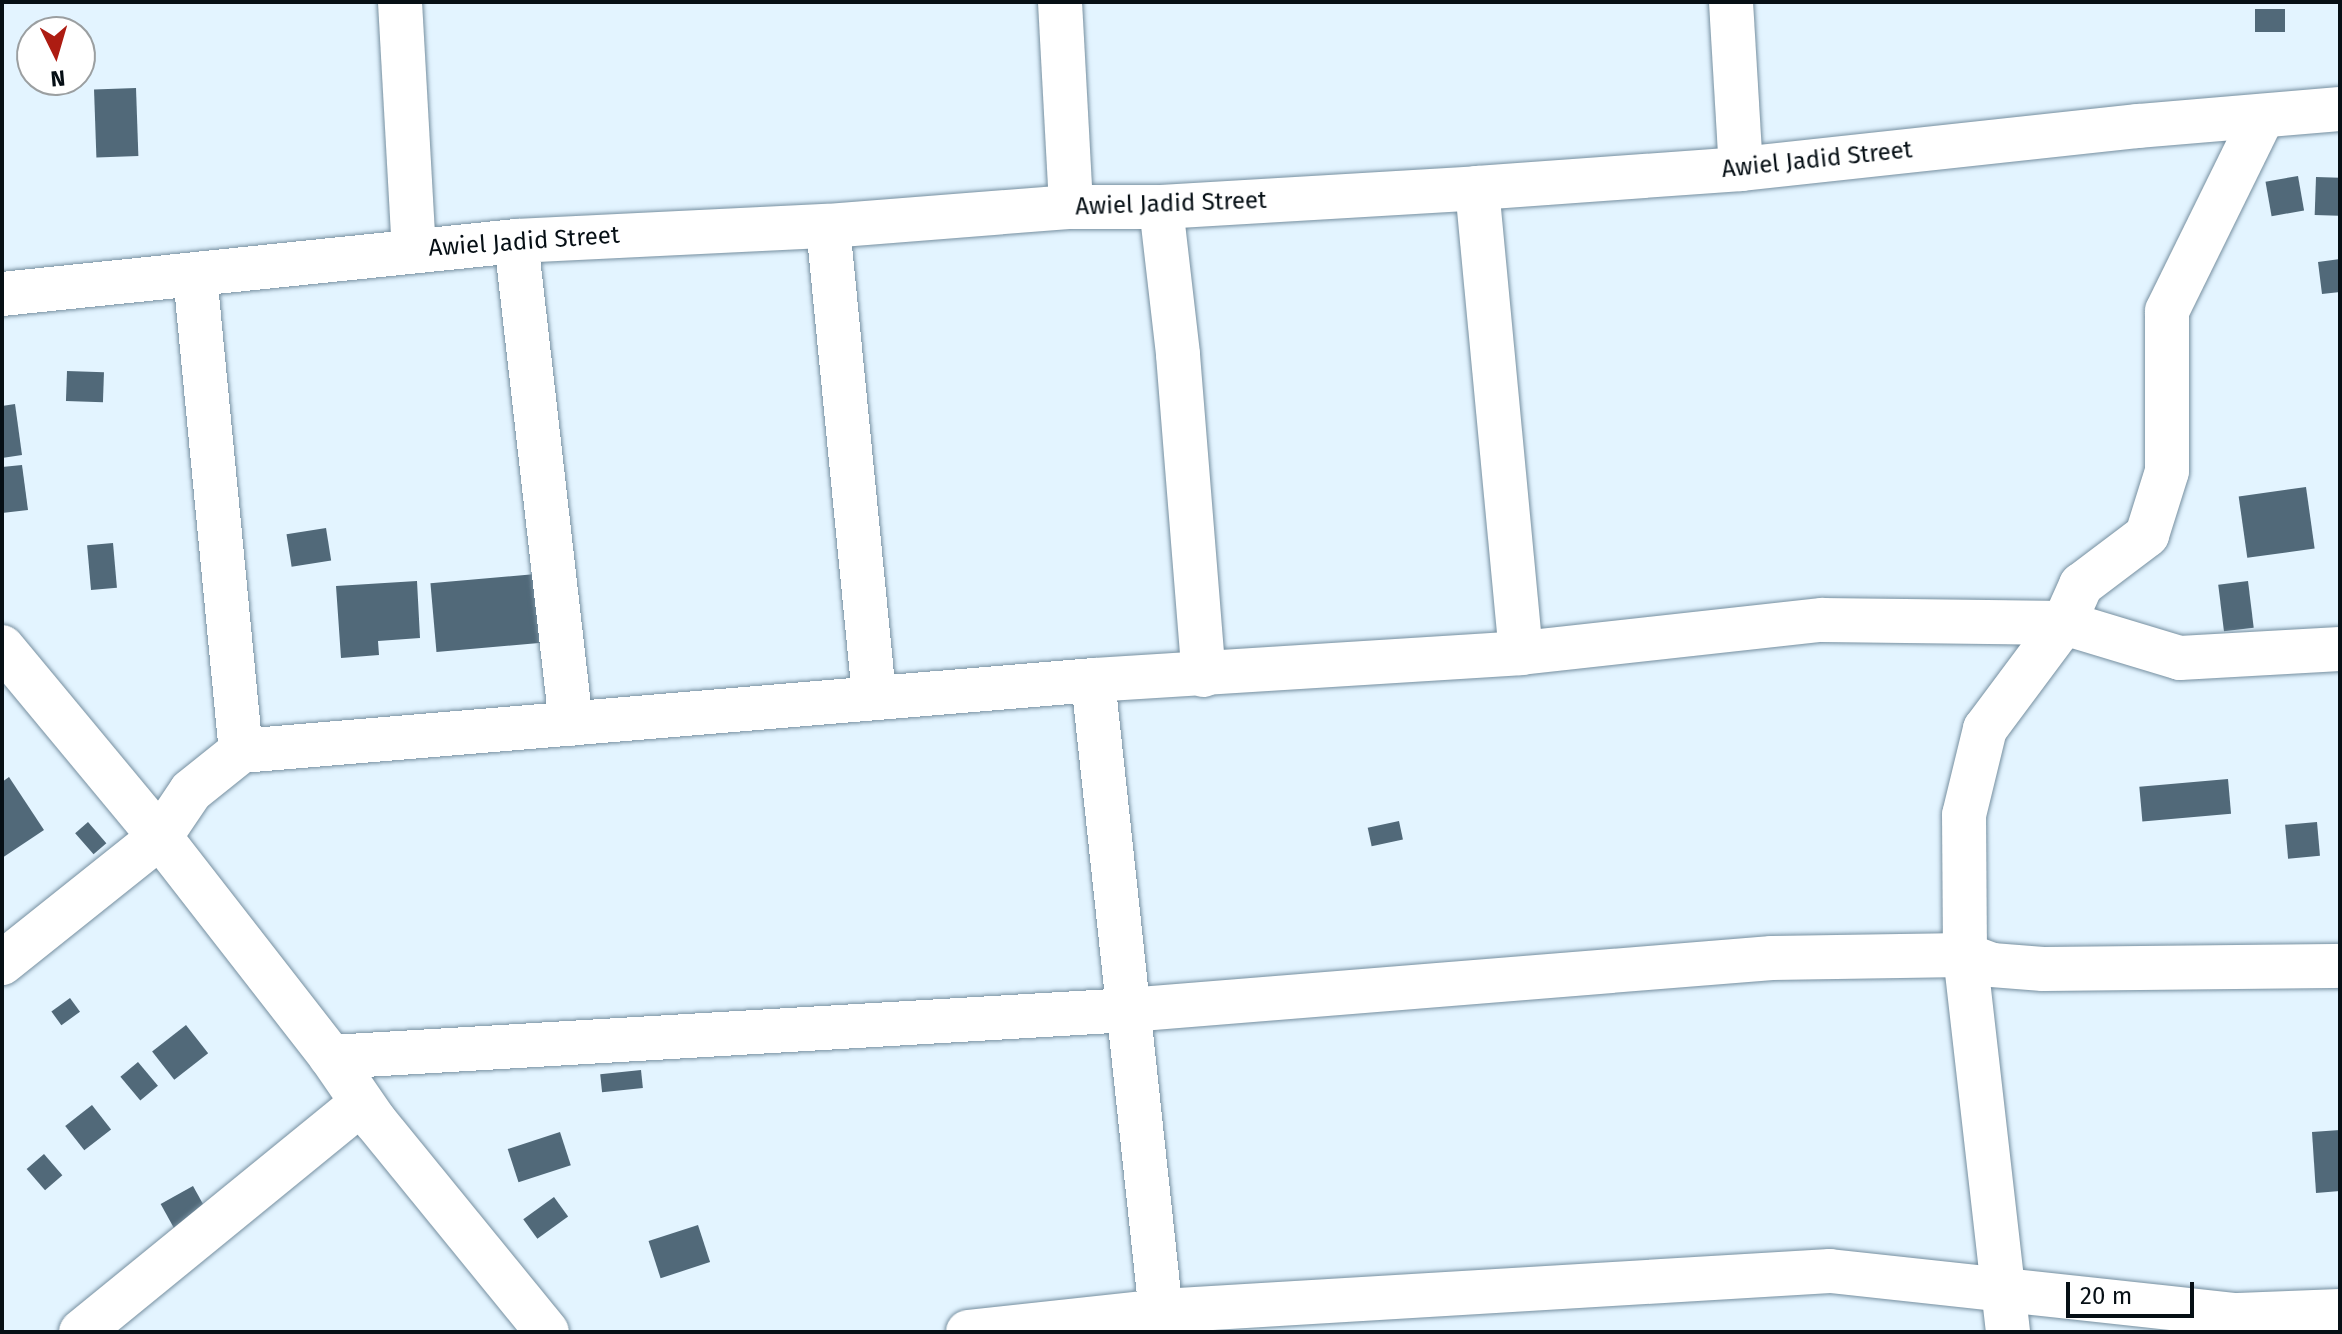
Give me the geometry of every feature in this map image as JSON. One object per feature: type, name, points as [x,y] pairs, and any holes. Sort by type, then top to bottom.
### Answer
[{"type":"street","points":[[400,2],[414,249]]},
{"type":"street","points":[[1060,2],[1071,207]]},
{"type":"street","points":[[1731,2],[1741,169]]},
{"type":"street","name":"Awiel Jadid Street","points":[[2,294],[414,249],[516,241],[828,226],[1071,207],[1161,207],[1741,169],[2340,109]]},
{"type":"street","points":[[2008,1332],[1965,955],[1964,815],[1985,729],[2064,623],[2081,585],[2147,535],[2167,471],[2167,311],[2263,116]]},
{"type":"street","points":[[1477,188],[1521,653]]},
{"type":"street","points":[[1161,207],[1178,355],[1204,675]]},
{"type":"street","points":[[828,226],[874,698]]},
{"type":"street","points":[[516,241],[571,724]]},
{"type":"street","points":[[195,275],[241,751]]},
{"type":"street","points":[[2,963],[160,837],[191,791],[241,751],[1093,680],[1521,653],[1822,620],[2064,623],[2180,658],[2340,649]]},
{"type":"street","points":[[2,647],[160,837],[331,1057],[362,1103],[547,1332]]},
{"type":"street","points":[[1093,680],[1163,1322]]},
{"type":"street","points":[[331,1057],[1128,1010],[1772,958],[1965,955],[1992,965],[2043,969],[2340,966]]},
{"type":"street","points":[[81,1332],[362,1103]]},
{"type":"street","points":[[968,1332],[1163,1322],[1830,1271],[2238,1315],[2340,1311]]},
{"type":"building","points":[[2255,9],[2285,9],[2285,32],[2255,32]]},
{"type":"building","points":[[136,88],[138,156],[96,157],[96,89]]},
{"type":"building","points":[[2298,176],[2304,210],[2272,216],[2266,182]]},
{"type":"building","points":[[2316,177],[2340,178],[2339,216],[2315,215]]},
{"type":"building","points":[[2340,259],[2340,292],[2322,294],[2318,262]]},
{"type":"building","points":[[67,371],[104,372],[103,402],[66,401]]},
{"type":"building","points":[[15,404],[22,455],[2,458],[2,406]]},
{"type":"building","points":[[22,465],[28,510],[2,513],[2,467]]},
{"type":"building","points":[[2306,487],[2315,548],[2247,558],[2239,496]]},
{"type":"building","points":[[326,528],[331,561],[292,567],[286,534]]},
{"type":"building","points":[[113,543],[117,588],[91,590],[87,545]]},
{"type":"building","points":[[547,573],[553,642],[436,652],[430,583]]},
{"type":"building","points":[[417,581],[420,638],[378,641],[379,655],[341,658],[336,586]]},
{"type":"building","points":[[2248,581],[2254,628],[2224,631],[2218,585]]},
{"type":"building","points":[[9,777],[44,830],[2,858],[2,782]]},
{"type":"building","points":[[2228,779],[2231,814],[2142,822],[2139,787]]},
{"type":"building","points":[[1399,821],[1403,840],[1372,846],[1368,828]]},
{"type":"building","points":[[88,822],[106,843],[94,854],[75,833]]},
{"type":"building","points":[[2317,822],[2320,856],[2288,859],[2285,825]]},
{"type":"building","points":[[70,998],[80,1012],[61,1025],[51,1012]]},
{"type":"building","points":[[186,1025],[208,1053],[174,1080],[152,1051]]},
{"type":"building","points":[[138,1062],[158,1086],[140,1101],[120,1077]]},
{"type":"building","points":[[641,1070],[643,1088],[602,1092],[600,1074]]},
{"type":"building","points":[[92,1105],[111,1129],[84,1150],[65,1126]]},
{"type":"building","points":[[2340,1130],[2340,1191],[2316,1193],[2312,1132]]},
{"type":"building","points":[[560,1132],[571,1165],[519,1182],[508,1149]]},
{"type":"building","points":[[44,1154],[62,1175],[45,1190],[27,1169]]},
{"type":"building","points":[[193,1186],[211,1219],[179,1237],[161,1204]]},
{"type":"building","points":[[554,1197],[568,1216],[537,1239],[523,1219]]},
{"type":"building","points":[[698,1225],[710,1262],[661,1278],[649,1241]]}]
